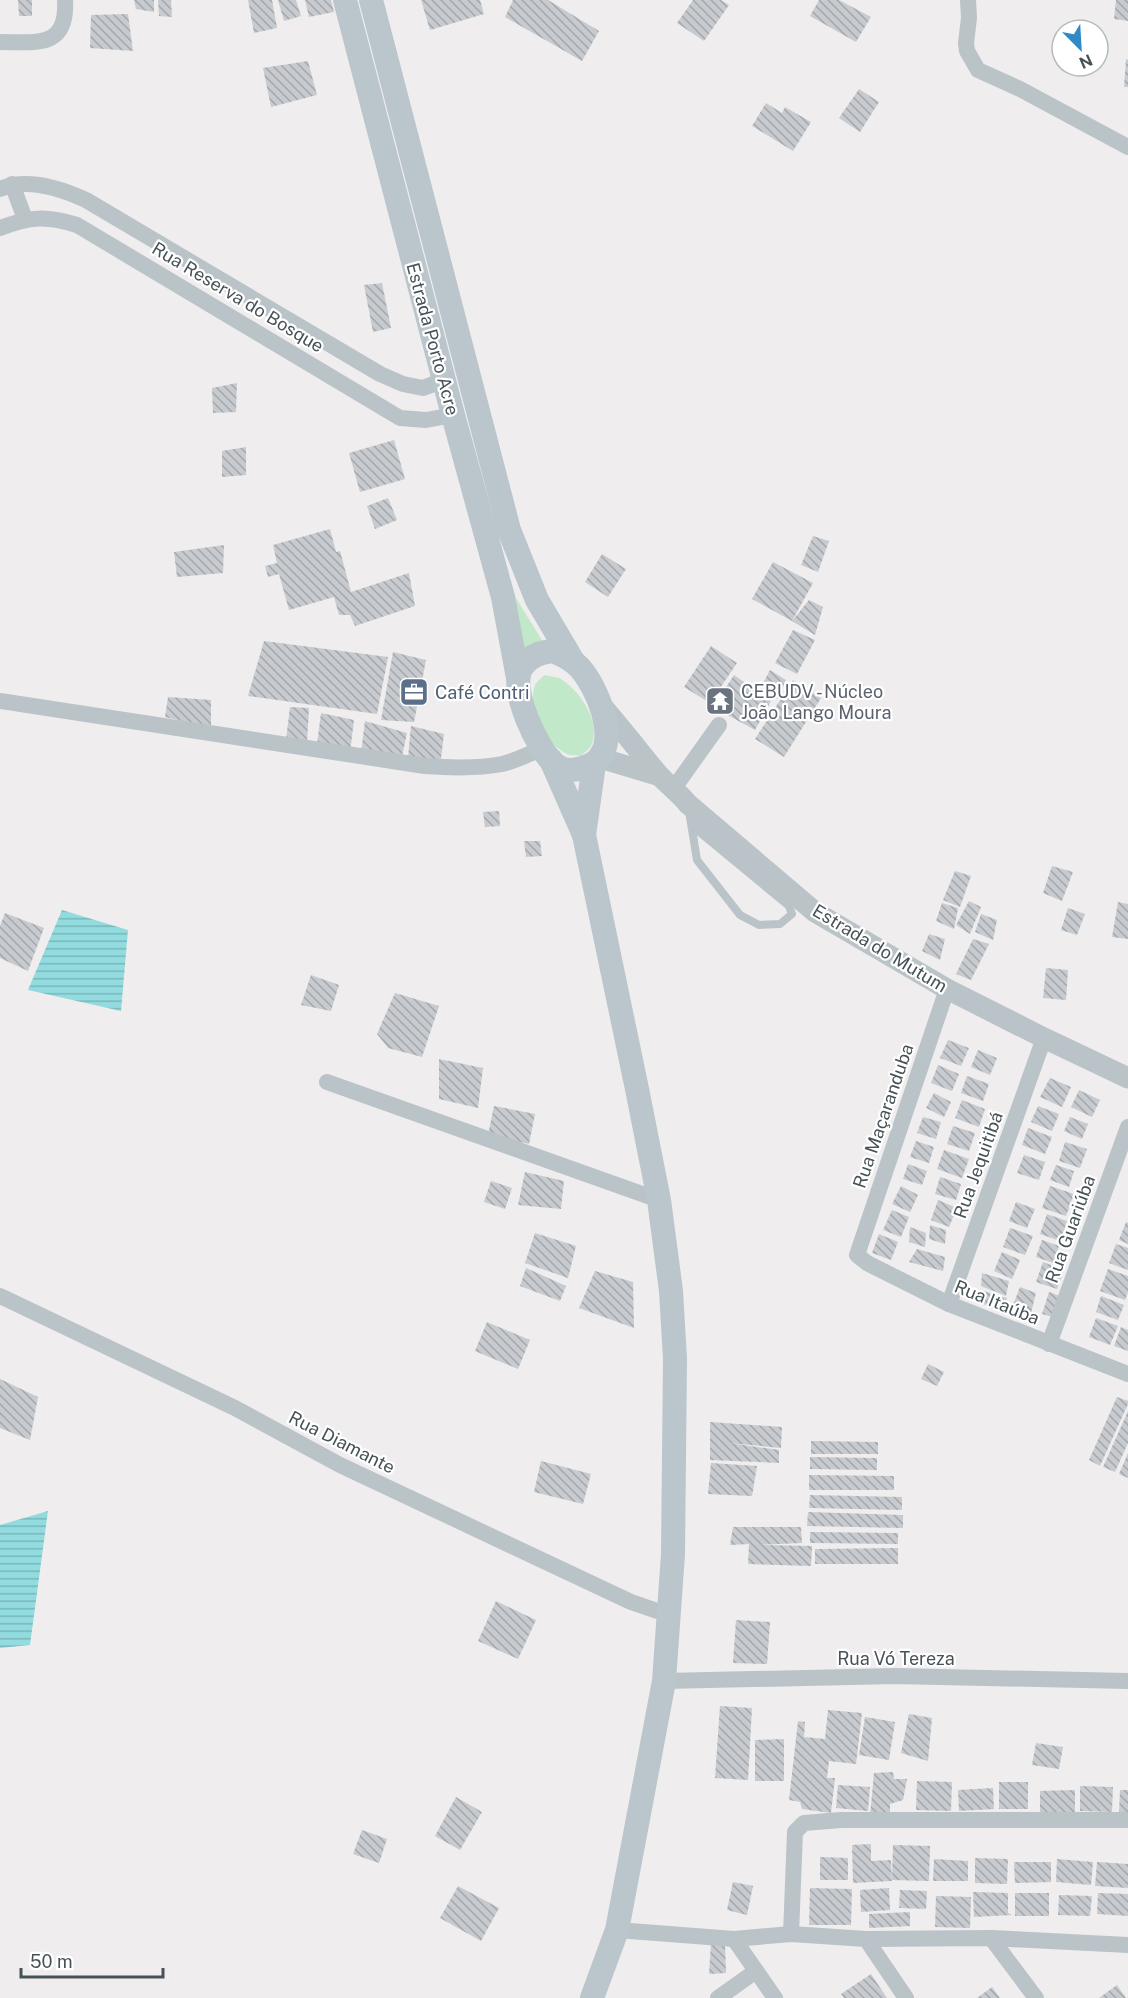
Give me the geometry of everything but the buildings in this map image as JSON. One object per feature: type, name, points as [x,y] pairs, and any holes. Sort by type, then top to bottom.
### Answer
[{"type":"main road","name":"Estrada Porto Acre","points":[[345,0],[503,597],[518,678]]},
{"type":"main road","name":"Estrada Porto Acre","points":[[371,0],[508,530],[537,600],[573,661]]},
{"type":"main road","points":[[584,835],[597,761],[604,751],[607,736],[601,705],[592,686],[573,661],[554,651],[542,652],[521,667],[518,678],[520,698],[531,726],[584,835],[659,1200],[670,1291],[675,1359],[673,1554],[664,1681],[617,1930],[592,1998]]},
{"type":"main road","points":[[546,755],[557,766],[573,770],[597,761]]},
{"type":"street","points":[[0,42],[43,42],[61,30],[66,14],[65,0]]},
{"type":"street","points":[[968,0],[967,51],[978,70],[1020,89],[1128,147]]},
{"type":"street","points":[[6,186],[25,219]]},
{"type":"street","name":"Rua Reserva do Bosque","points":[[6,186],[62,189],[86,200],[380,374],[403,384],[423,388],[444,380]]},
{"type":"street","name":"Rua Reserva do Bosque","points":[[0,228],[25,219],[56,218],[77,225],[400,418],[426,420],[453,415]]},
{"type":"street","points":[[0,701],[425,766],[455,768],[484,766],[546,755]]},
{"type":"street","name":"Estrada do Mutum","points":[[601,705],[688,804],[815,912],[947,989],[1128,1078]]},
{"type":"street","points":[[597,761],[667,782],[719,725]]},
{"type":"street","name":"Rua Maçaranduba","points":[[857,1255],[947,989]]},
{"type":"street","name":"Rua Jequitibá","points":[[949,1304],[1044,1038]]},
{"type":"street","points":[[327,1082],[659,1200]]},
{"type":"street","name":"Rua Guariúba","points":[[1049,1344],[1128,1127]]},
{"type":"street","name":"Rua Itaúba","points":[[857,1255],[867,1263],[949,1304],[1128,1374]]},
{"type":"street","name":"Rua Diamante","points":[[0,1296],[235,1408],[351,1470],[631,1602],[669,1615]]},
{"type":"street","name":"Rua Vó Tereza","points":[[664,1681],[895,1676],[1128,1681]]},
{"type":"street","points":[[791,1934],[795,1832],[804,1823],[841,1820],[1128,1820]]},
{"type":"street","points":[[617,1930],[734,1939],[791,1934],[866,1939],[991,1938],[1126,1948]]},
{"type":"street","points":[[991,1938],[1036,1998]]},
{"type":"street","points":[[734,1939],[775,1998]]},
{"type":"street","points":[[866,1939],[906,1998]]},
{"type":"street","points":[[718,1998],[756,1971]]},
{"type":"lane","points":[[688,804],[697,860],[740,915],[759,925],[780,924],[792,914],[789,906],[692,826]]},
{"type":"green space","points":[[512,592],[545,645],[524,654]]},
{"type":"green space","points":[[545,675],[559,678],[566,683],[587,707],[594,727],[594,737],[591,746],[581,756],[569,755],[559,749],[540,724],[533,694],[535,685]]},
{"type":"water","points":[[62,910],[128,930],[121,1011],[28,990]]},
{"type":"water","points":[[48,1511],[30,1645],[0,1648],[0,1525]]},
{"type":"place","name":"Café Contri","points":[[414,692]]},
{"type":"place","name":"CEBUDV - Núcleo João Lango Moura","points":[[720,701]]}]
